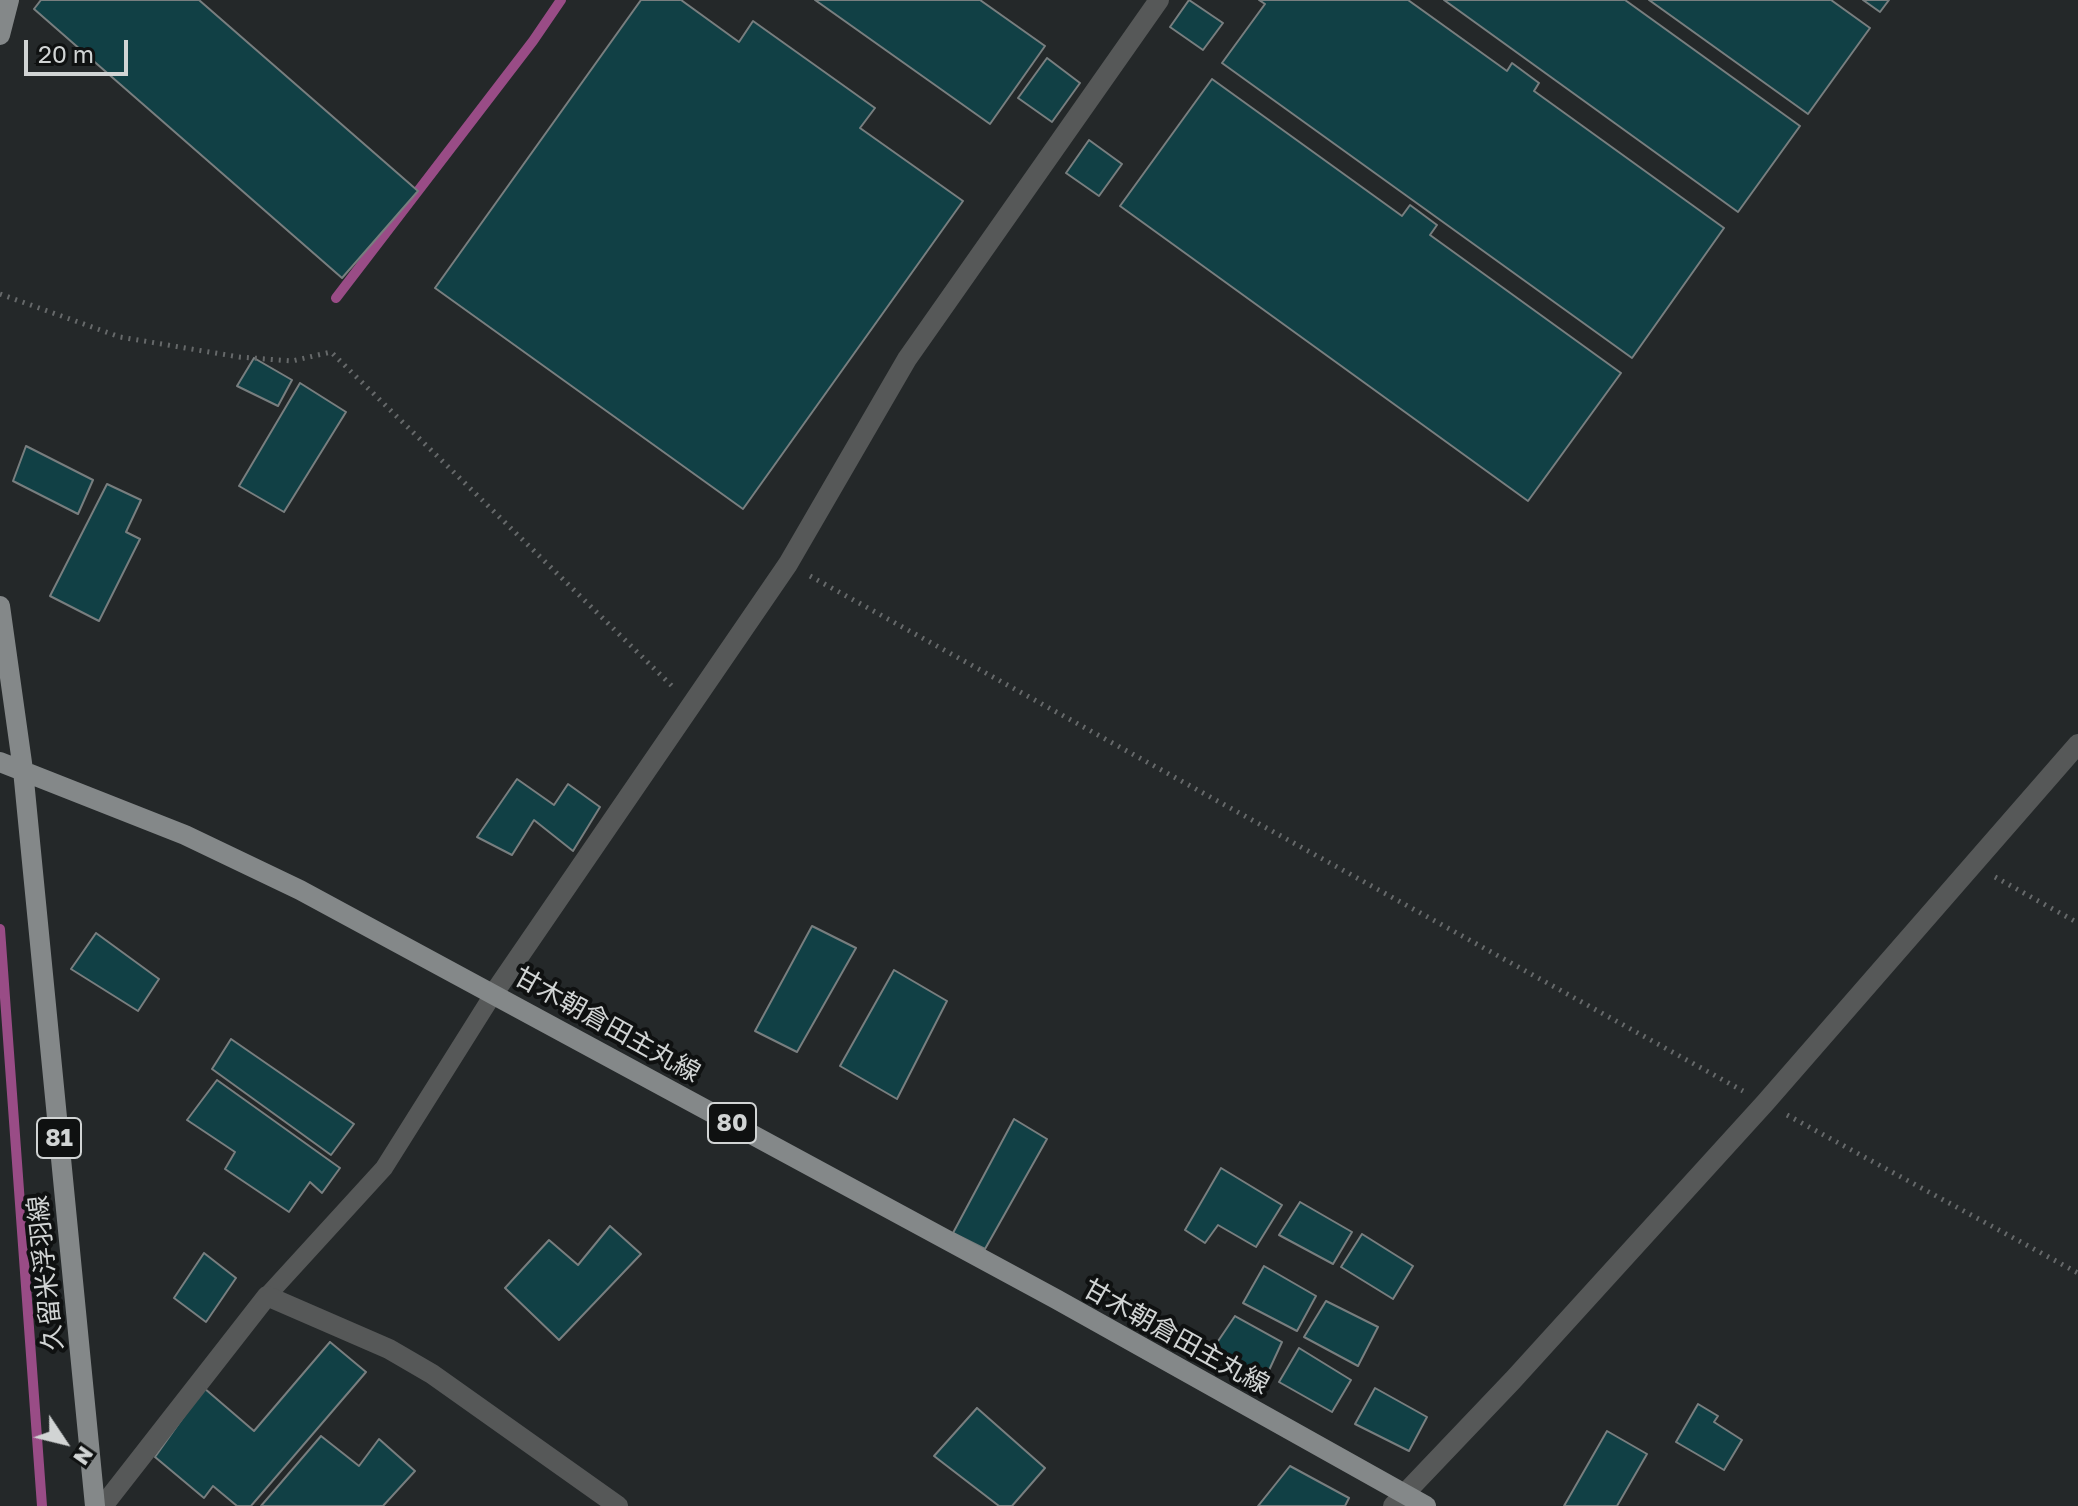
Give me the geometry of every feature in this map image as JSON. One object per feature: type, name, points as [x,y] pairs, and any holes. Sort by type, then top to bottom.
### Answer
[{"type":"main road","points":[[0,35],[9,0]]},
{"type":"main road","name":"久留米浮羽線","points":[[0,606],[23,770],[95,1506]]},
{"type":"main road","name":"甘木朝倉田主丸線","points":[[1,762],[185,835],[300,890],[1056,1299],[1398,1499],[1426,1506]]},
{"type":"street","points":[[494,993],[788,564],[907,359],[1159,0]]},
{"type":"street","points":[[1398,1499],[1513,1380],[1765,1103],[2078,744]]},
{"type":"street","points":[[103,1506],[267,1296],[389,1349],[432,1374],[618,1506]]},
{"type":"lane","points":[[267,1296],[384,1168],[494,993]]},
{"type":"path","points":[[0,294],[120,337],[239,357],[292,361],[331,352],[691,704]]},
{"type":"path","points":[[788,564],[2078,1273]]},
{"type":"path","points":[[1972,865],[2078,923]]},
{"type":"building","points":[[41,0],[199,0],[418,191],[342,278],[34,9]]},
{"type":"building","points":[[641,0],[681,0],[739,42],[753,21],[875,108],[860,128],[963,201],[743,509],[435,288]]},
{"type":"building","points":[[815,0],[980,0],[1045,46],[990,124]]},
{"type":"building","points":[[1189,0],[1223,23],[1203,50],[1170,27]]},
{"type":"building","points":[[1259,0],[1408,0],[1507,71],[1512,63],[1539,83],[1534,91],[1724,228],[1632,358],[1222,63],[1265,4]]},
{"type":"building","points":[[1444,0],[1625,0],[1800,126],[1738,212]]},
{"type":"building","points":[[1649,0],[1831,0],[1870,28],[1808,114]]},
{"type":"building","points":[[1863,0],[1889,0],[1880,12]]},
{"type":"building","points":[[1047,58],[1080,83],[1052,122],[1018,98]]},
{"type":"building","points":[[1212,79],[1402,216],[1410,205],[1437,225],[1430,235],[1621,373],[1528,501],[1120,206]]},
{"type":"building","points":[[1089,140],[1122,164],[1099,196],[1066,173]]},
{"type":"building","points":[[254,358],[292,380],[278,406],[237,386]]},
{"type":"building","points":[[300,383],[346,412],[284,512],[239,486]]},
{"type":"building","points":[[26,446],[93,480],[78,514],[13,481]]},
{"type":"building","points":[[107,484],[141,500],[126,532],[140,539],[99,621],[50,596]]},
{"type":"building","points":[[517,779],[554,805],[568,784],[600,807],[573,851],[534,820],[512,855],[477,837]]},
{"type":"building","points":[[812,926],[856,948],[797,1052],[755,1031]]},
{"type":"building","points":[[96,933],[159,979],[138,1011],[71,969]]},
{"type":"building","points":[[894,970],[947,1001],[897,1099],[840,1066]]},
{"type":"building","points":[[231,1039],[354,1124],[331,1155],[212,1069]]},
{"type":"building","points":[[217,1080],[340,1168],[322,1193],[310,1182],[289,1212],[225,1169],[235,1152],[187,1120]]},
{"type":"building","points":[[1014,1119],[1047,1139],[985,1249],[953,1233]]},
{"type":"building","points":[[1221,1168],[1282,1205],[1256,1247],[1218,1225],[1205,1243],[1185,1230]]},
{"type":"building","points":[[1300,1202],[1352,1232],[1333,1264],[1279,1235]]},
{"type":"building","points":[[610,1226],[641,1254],[559,1340],[505,1288],[549,1240],[578,1265]]},
{"type":"building","points":[[1362,1234],[1413,1266],[1393,1299],[1341,1267]]},
{"type":"building","points":[[204,1253],[236,1278],[206,1322],[174,1298]]},
{"type":"building","points":[[1264,1266],[1316,1296],[1297,1331],[1243,1303]]},
{"type":"building","points":[[1326,1301],[1378,1327],[1358,1366],[1304,1337]]},
{"type":"building","points":[[1235,1316],[1282,1342],[1265,1379],[1212,1350]]},
{"type":"building","points":[[330,1342],[366,1372],[251,1506],[237,1506],[213,1486],[204,1498],[155,1457],[204,1388],[254,1431]]},
{"type":"building","points":[[1299,1348],[1351,1380],[1332,1412],[1279,1382]]},
{"type":"building","points":[[1375,1388],[1427,1417],[1409,1451],[1355,1424]]},
{"type":"building","points":[[1698,1404],[1718,1416],[1714,1422],[1742,1440],[1724,1470],[1676,1442]]},
{"type":"building","points":[[977,1408],[1045,1468],[1012,1506],[999,1506],[934,1456]]},
{"type":"building","points":[[1607,1431],[1647,1454],[1617,1506],[1564,1506]]},
{"type":"building","points":[[321,1436],[359,1466],[379,1439],[415,1471],[383,1506],[261,1506]]},
{"type":"building","points":[[1290,1466],[1349,1498],[1345,1506],[1258,1506]]},
{"type":"waterway","points":[[336,298],[561,0]]},
{"type":"waterway","points":[[0,929],[42,1506]]}]
